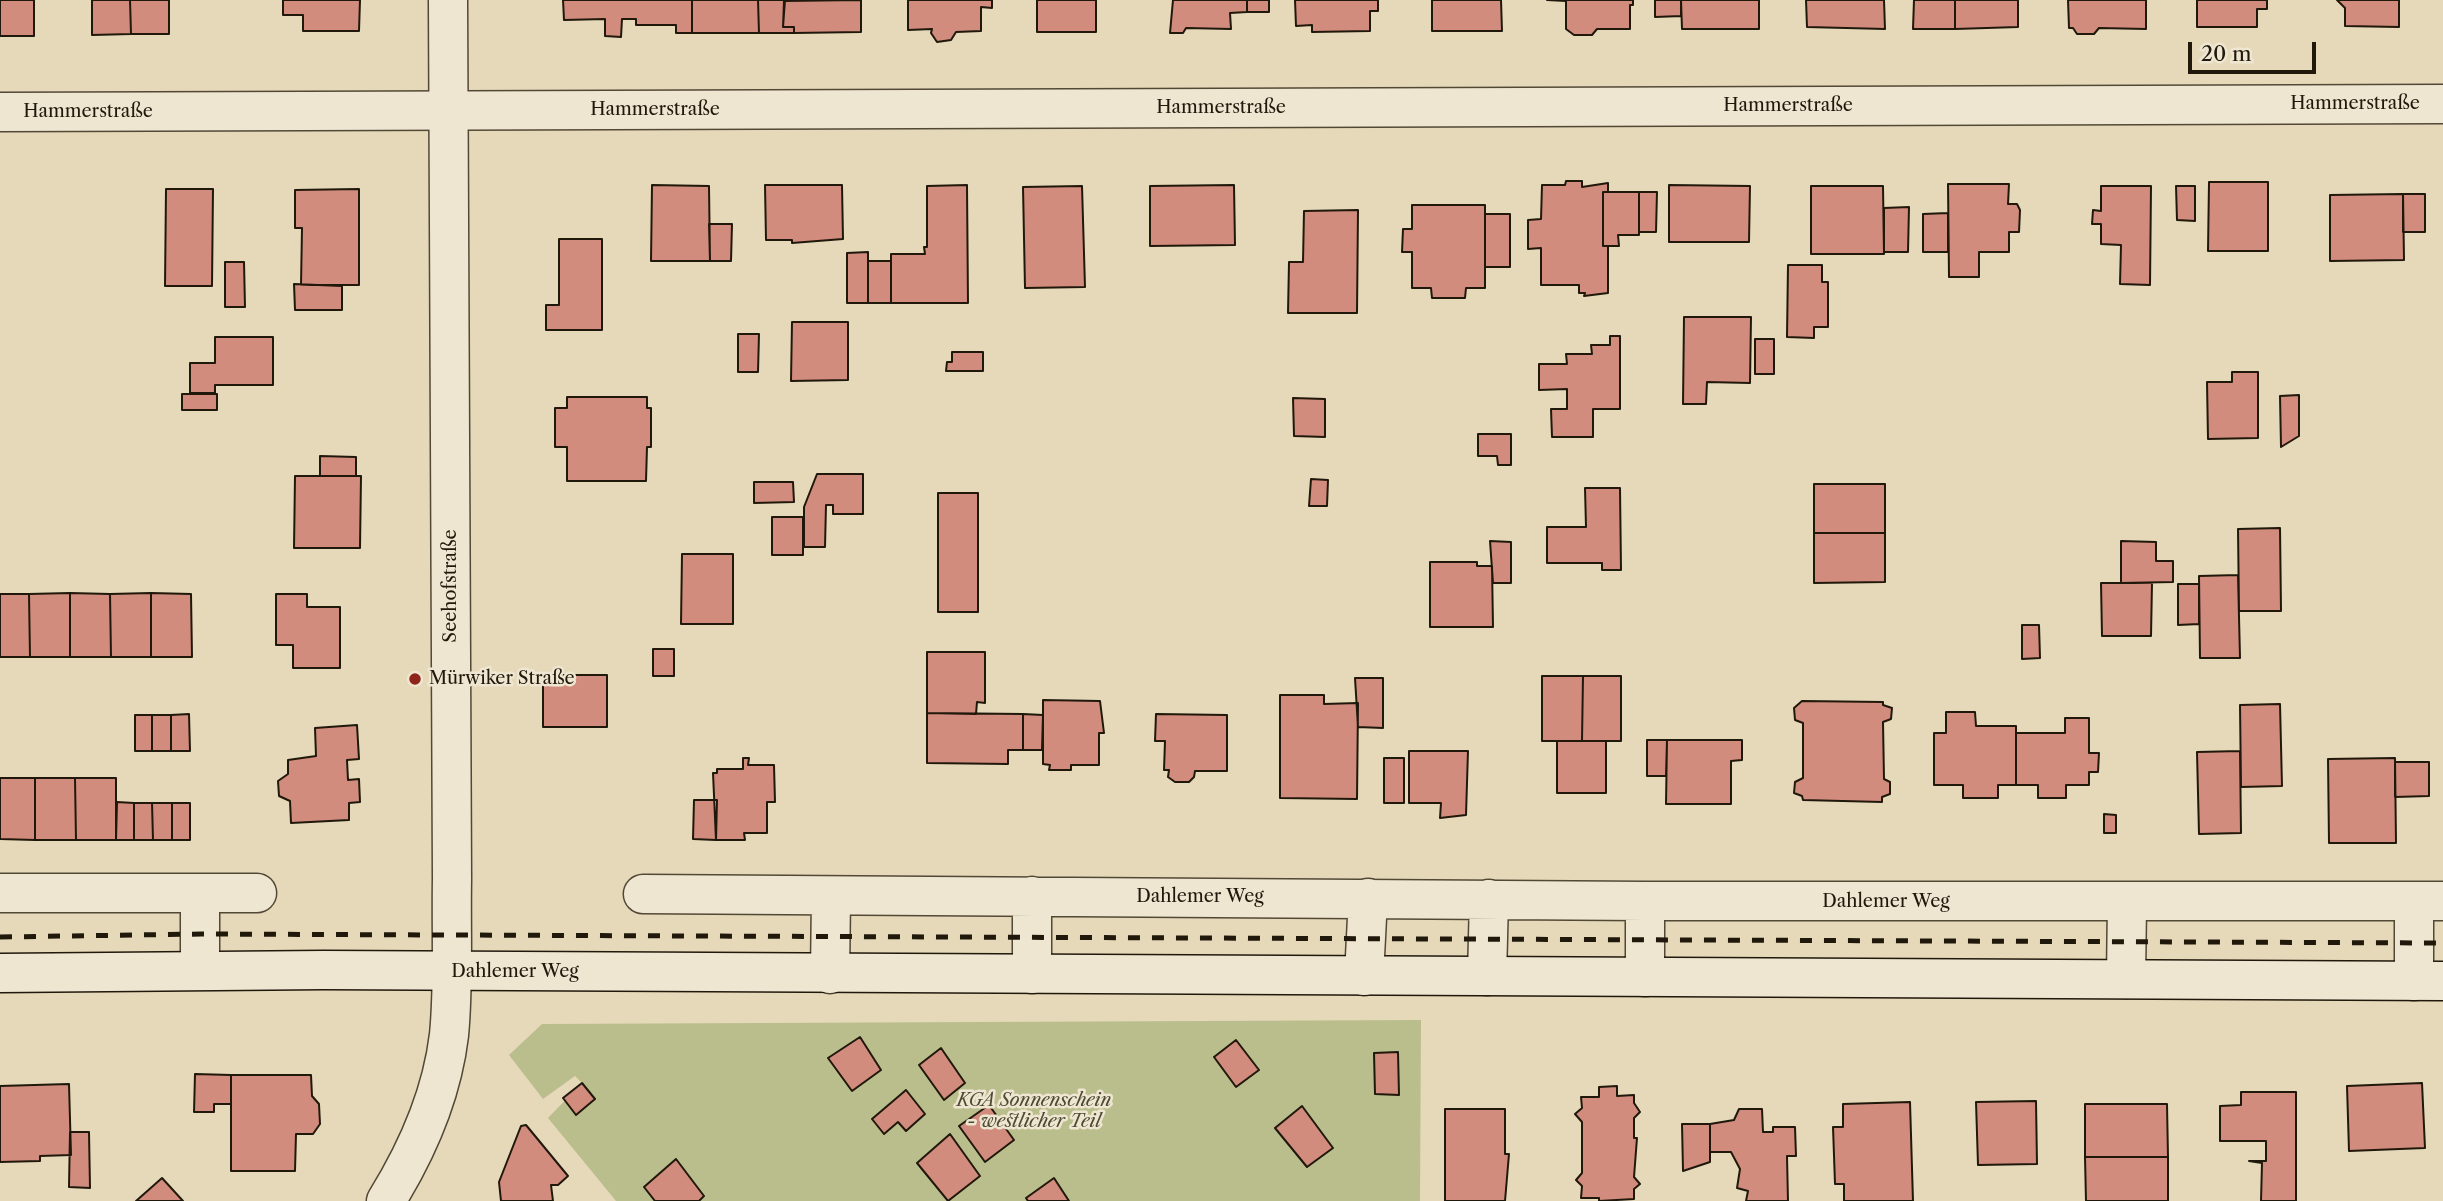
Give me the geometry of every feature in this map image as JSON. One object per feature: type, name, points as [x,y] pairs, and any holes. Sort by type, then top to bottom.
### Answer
[{"type":"street","name":"Seehofstraße","points":[[386,1201],[415,1147],[439,1082],[449,1037],[448,0]]},
{"type":"street","name":"Hammerstraße","points":[[0,112],[2443,104]]},
{"type":"street","points":[[200,892],[200,970]]},
{"type":"street","points":[[0,893],[257,893]]},
{"type":"street","name":"Dahlemer Weg","points":[[0,972],[200,970],[2428,981],[2429,901],[2127,903],[643,894]]},
{"type":"street","points":[[1032,895],[1032,974]]},
{"type":"street","points":[[830,974],[831,897]]},
{"type":"street","points":[[1364,976],[1368,898]]},
{"type":"street","points":[[1487,976],[1489,899]]},
{"type":"street","points":[[1645,901],[1645,977]]},
{"type":"street","points":[[2126,979],[2127,903]]},
{"type":"green space","name":"KGA Sonnenschein - westlicher Teil","points":[[1421,1020],[1420,1201],[616,1201],[548,1118],[582,1083],[575,1076],[543,1099],[509,1055],[542,1024]]},
{"type":"building","points":[[0,0],[34,0],[34,36],[0,36]]},
{"type":"building","points":[[92,0],[130,0],[131,34],[92,35]]},
{"type":"building","points":[[130,0],[169,0],[169,34],[131,34]]},
{"type":"building","points":[[283,0],[360,0],[359,31],[303,31],[303,15],[283,15]]},
{"type":"building","points":[[563,0],[692,0],[692,33],[676,33],[676,25],[636,25],[636,19],[622,19],[621,37],[605,36],[605,19],[564,20]]},
{"type":"building","points":[[692,0],[758,0],[759,33],[692,33]]},
{"type":"building","points":[[758,0],[785,0],[783,27],[794,27],[794,33],[759,33]]},
{"type":"building","points":[[861,0],[861,32],[794,33],[794,27],[783,27],[784,1]]},
{"type":"building","points":[[908,0],[992,0],[992,8],[981,7],[981,31],[956,32],[951,40],[937,42],[931,33],[932,29],[908,30]]},
{"type":"building","points":[[1037,0],[1096,0],[1096,32],[1037,32]]},
{"type":"building","points":[[1173,0],[1247,0],[1247,12],[1230,13],[1231,29],[1186,28],[1183,33],[1170,33]]},
{"type":"building","points":[[1247,0],[1269,0],[1269,12],[1247,12]]},
{"type":"building","points":[[1295,0],[1378,0],[1378,11],[1370,11],[1370,31],[1312,32],[1312,25],[1296,26]]},
{"type":"building","points":[[1432,0],[1501,0],[1502,31],[1432,31]]},
{"type":"building","points":[[1547,0],[1633,0],[1633,5],[1630,5],[1630,29],[1597,29],[1592,35],[1574,35],[1566,29],[1566,1]]},
{"type":"building","points":[[1655,0],[1681,0],[1681,16],[1655,17]]},
{"type":"building","points":[[1681,0],[1759,0],[1759,29],[1682,29]]},
{"type":"building","points":[[1806,0],[1884,0],[1885,29],[1807,27]]},
{"type":"building","points":[[1914,0],[1955,0],[1955,29],[1913,29]]},
{"type":"building","points":[[1955,0],[2018,0],[2018,27],[1955,29]]},
{"type":"building","points":[[2068,0],[2146,0],[2146,29],[2099,28],[2094,34],[2077,34],[2073,28],[2069,28]]},
{"type":"building","points":[[2197,0],[2267,0],[2267,9],[2257,9],[2257,27],[2197,27]]},
{"type":"building","points":[[2337,0],[2399,0],[2399,27],[2345,26],[2345,8]]},
{"type":"building","points":[[1566,181],[1582,181],[1582,187],[1608,183],[1608,192],[1603,192],[1603,246],[1608,246],[1608,293],[1584,296],[1585,293],[1579,293],[1579,285],[1541,285],[1541,248],[1528,249],[1528,220],[1541,219],[1542,185],[1565,185]]},
{"type":"building","points":[[2209,182],[2268,182],[2268,251],[2208,251]]},
{"type":"building","points":[[1948,184],[2009,184],[2008,204],[2017,204],[2020,210],[2019,232],[2009,232],[2009,252],[1979,252],[1979,277],[1949,277]]},
{"type":"building","points":[[652,185],[709,186],[710,261],[651,261]]},
{"type":"building","points":[[765,185],[842,185],[843,239],[792,243],[792,240],[766,240]]},
{"type":"building","points":[[967,185],[968,303],[891,303],[891,254],[925,254],[927,186]]},
{"type":"building","points":[[1234,185],[1235,245],[1150,246],[1150,186]]},
{"type":"building","points":[[1669,185],[1750,186],[1749,242],[1669,242]]},
{"type":"building","points":[[1082,186],[1085,287],[1025,288],[1023,187]]},
{"type":"building","points":[[1811,186],[1883,186],[1884,254],[1811,254]]},
{"type":"building","points":[[2101,186],[2151,186],[2150,285],[2120,284],[2121,245],[2101,244],[2101,224],[2092,224],[2093,210],[2101,211]]},
{"type":"building","points":[[2176,186],[2195,186],[2195,221],[2177,220]]},
{"type":"building","points":[[166,189],[213,189],[212,286],[165,286]]},
{"type":"building","points":[[359,189],[359,285],[301,285],[302,228],[295,228],[295,190]]},
{"type":"building","points":[[1603,192],[1639,192],[1639,235],[1618,235],[1619,246],[1603,246]]},
{"type":"building","points":[[1639,192],[1657,192],[1656,232],[1639,232]]},
{"type":"building","points":[[2403,194],[2404,260],[2330,261],[2330,195]]},
{"type":"building","points":[[2403,194],[2425,194],[2425,232],[2403,232]]},
{"type":"building","points":[[1412,205],[1485,205],[1485,288],[1466,288],[1465,298],[1432,298],[1431,288],[1412,288],[1412,252],[1402,252],[1403,229],[1412,229]]},
{"type":"building","points":[[1909,207],[1908,252],[1884,252],[1884,208]]},
{"type":"building","points":[[1358,210],[1357,313],[1288,313],[1289,262],[1303,262],[1304,211]]},
{"type":"building","points":[[1948,213],[1948,252],[1923,252],[1923,214]]},
{"type":"building","points":[[1485,214],[1510,214],[1510,267],[1485,267]]},
{"type":"building","points":[[709,224],[732,224],[731,261],[710,261]]},
{"type":"building","points":[[559,239],[602,239],[602,330],[546,330],[546,305],[559,305]]},
{"type":"building","points":[[868,252],[868,303],[847,303],[847,253]]},
{"type":"building","points":[[868,261],[891,261],[891,303],[868,303]]},
{"type":"building","points":[[225,262],[244,262],[245,307],[225,307]]},
{"type":"building","points":[[1788,265],[1822,265],[1822,282],[1828,282],[1828,327],[1814,327],[1814,338],[1787,337]]},
{"type":"building","points":[[294,284],[342,286],[342,310],[295,310]]},
{"type":"building","points":[[1684,317],[1751,317],[1750,383],[1707,382],[1706,404],[1683,404]]},
{"type":"building","points":[[792,322],[848,322],[848,380],[791,381]]},
{"type":"building","points":[[738,334],[759,334],[758,372],[738,372]]},
{"type":"building","points":[[1610,336],[1620,336],[1620,409],[1593,409],[1593,437],[1552,437],[1551,409],[1567,409],[1567,389],[1539,390],[1539,364],[1567,364],[1566,354],[1592,354],[1591,345],[1610,345]]},
{"type":"building","points":[[215,337],[273,337],[273,385],[215,385],[215,393],[190,393],[190,363],[215,363]]},
{"type":"building","points":[[1755,339],[1774,339],[1774,374],[1755,374]]},
{"type":"building","points":[[952,352],[983,352],[983,371],[946,371],[947,362],[952,362]]},
{"type":"building","points":[[2232,372],[2258,372],[2258,438],[2208,439],[2207,382],[2232,382]]},
{"type":"building","points":[[182,394],[217,394],[217,410],[182,410]]},
{"type":"building","points":[[2299,395],[2299,436],[2281,447],[2280,396]]},
{"type":"building","points":[[567,397],[647,397],[647,408],[651,408],[651,447],[647,447],[646,481],[567,481],[567,447],[555,447],[555,408],[567,408]]},
{"type":"building","points":[[1293,398],[1325,399],[1325,437],[1294,436]]},
{"type":"building","points":[[1478,434],[1511,434],[1511,465],[1498,465],[1497,456],[1478,456]]},
{"type":"building","points":[[320,456],[356,457],[356,476],[320,476]]},
{"type":"building","points":[[817,474],[863,474],[863,514],[833,514],[833,505],[826,505],[825,547],[804,547],[804,507]]},
{"type":"building","points":[[295,476],[361,476],[360,548],[294,548]]},
{"type":"building","points":[[1311,479],[1328,480],[1327,506],[1309,506]]},
{"type":"building","points":[[754,482],[793,482],[794,502],[754,503]]},
{"type":"building","points":[[1814,484],[1885,484],[1885,533],[1814,533]]},
{"type":"building","points":[[1585,488],[1620,488],[1621,570],[1602,570],[1602,563],[1547,563],[1547,527],[1586,527]]},
{"type":"building","points":[[938,493],[978,493],[978,612],[938,612]]},
{"type":"building","points":[[772,517],[803,517],[803,555],[772,555]]},
{"type":"building","points":[[2280,528],[2281,611],[2239,611],[2238,529]]},
{"type":"building","points":[[1814,533],[1885,533],[1885,582],[1814,583]]},
{"type":"building","points":[[1490,541],[1511,542],[1511,583],[1493,583]]},
{"type":"building","points":[[2121,541],[2156,542],[2156,561],[2173,561],[2173,582],[2121,583]]},
{"type":"building","points":[[682,554],[733,554],[733,624],[681,624]]},
{"type":"building","points":[[1430,562],[1477,562],[1477,566],[1492,566],[1493,627],[1430,627]]},
{"type":"building","points":[[2238,575],[2240,658],[2200,658],[2199,576]]},
{"type":"building","points":[[2101,583],[2152,583],[2151,636],[2102,636]]},
{"type":"building","points":[[2178,584],[2199,584],[2199,624],[2178,625]]},
{"type":"building","points":[[70,593],[110,594],[111,657],[70,657]]},
{"type":"building","points":[[70,593],[70,657],[30,657],[29,594]]},
{"type":"building","points":[[151,593],[191,594],[192,657],[151,657]]},
{"type":"building","points":[[151,593],[151,657],[111,657],[110,594]]},
{"type":"building","points":[[0,594],[29,594],[30,657],[0,657]]},
{"type":"building","points":[[276,594],[307,594],[307,607],[340,607],[340,668],[293,668],[293,645],[276,645]]},
{"type":"building","points":[[2022,625],[2039,625],[2040,658],[2022,659]]},
{"type":"building","points":[[653,649],[674,649],[674,676],[653,676]]},
{"type":"building","points":[[927,652],[985,652],[985,703],[977,702],[976,714],[927,713]]},
{"type":"building","points":[[543,675],[607,675],[607,727],[543,727]]},
{"type":"building","points":[[1542,676],[1583,676],[1582,741],[1542,741]]},
{"type":"building","points":[[1583,676],[1621,676],[1621,741],[1582,741]]},
{"type":"building","points":[[1355,678],[1383,678],[1383,728],[1358,727]]},
{"type":"building","points":[[1280,695],[1324,695],[1324,704],[1358,703],[1357,799],[1280,798]]},
{"type":"building","points":[[1043,700],[1100,701],[1104,733],[1099,733],[1099,765],[1071,765],[1071,770],[1049,770],[1050,765],[1043,764]]},
{"type":"building","points":[[1802,701],[1883,702],[1883,705],[1892,708],[1891,719],[1883,722],[1884,779],[1890,782],[1890,794],[1882,797],[1882,802],[1803,800],[1802,796],[1794,793],[1795,782],[1803,778],[1803,723],[1795,720],[1794,708]]},
{"type":"building","points":[[2280,704],[2282,786],[2241,787],[2240,705]]},
{"type":"building","points":[[1946,712],[1975,712],[1976,726],[2016,726],[2016,785],[1998,785],[1998,798],[1963,798],[1963,785],[1934,785],[1934,733],[1946,733]]},
{"type":"building","points":[[927,713],[1023,714],[1023,750],[1008,750],[1008,764],[927,763]]},
{"type":"building","points":[[189,714],[190,751],[171,751],[171,715]]},
{"type":"building","points":[[1023,714],[1043,715],[1042,750],[1023,750]]},
{"type":"building","points":[[1156,714],[1227,715],[1227,771],[1195,771],[1189,782],[1175,782],[1168,777],[1169,770],[1164,770],[1165,741],[1155,741]]},
{"type":"building","points":[[135,715],[152,715],[152,751],[135,751]]},
{"type":"building","points":[[152,715],[171,715],[171,751],[152,751]]},
{"type":"building","points":[[2065,718],[2089,718],[2089,753],[2099,753],[2098,772],[2089,772],[2089,785],[2066,785],[2066,798],[2038,798],[2038,785],[2016,785],[2016,733],[2065,733]]},
{"type":"building","points":[[357,725],[359,759],[347,760],[348,780],[359,779],[360,802],[349,803],[349,820],[291,823],[290,801],[279,796],[278,781],[288,774],[288,760],[316,756],[315,728]]},
{"type":"building","points":[[1647,740],[1667,740],[1666,776],[1647,776]]},
{"type":"building","points":[[1667,740],[1742,740],[1742,760],[1731,761],[1731,804],[1666,804]]},
{"type":"building","points":[[1557,741],[1606,741],[1606,793],[1557,793]]},
{"type":"building","points":[[1409,751],[1468,751],[1466,815],[1440,818],[1441,803],[1409,803]]},
{"type":"building","points":[[2240,751],[2241,833],[2199,834],[2197,752]]},
{"type":"building","points":[[743,758],[749,758],[748,765],[774,765],[775,802],[767,802],[767,833],[744,833],[745,840],[716,840],[713,773],[717,773],[717,769],[743,769]]},
{"type":"building","points":[[1384,758],[1404,758],[1404,803],[1384,803]]},
{"type":"building","points":[[2395,758],[2396,843],[2329,843],[2328,759]]},
{"type":"building","points":[[2395,762],[2429,762],[2429,796],[2395,797]]},
{"type":"building","points":[[0,778],[35,778],[35,840],[0,839]]},
{"type":"building","points":[[35,778],[75,778],[76,840],[35,840]]},
{"type":"building","points":[[75,778],[116,778],[116,840],[76,840]]},
{"type":"building","points":[[694,800],[717,800],[716,840],[693,839]]},
{"type":"building","points":[[117,802],[134,803],[134,840],[116,840]]},
{"type":"building","points":[[134,803],[152,803],[153,840],[134,840]]},
{"type":"building","points":[[152,803],[172,803],[172,840],[153,840]]},
{"type":"building","points":[[172,803],[190,803],[190,840],[172,840]]},
{"type":"building","points":[[2104,814],[2116,815],[2116,833],[2104,833]]},
{"type":"building","points":[[860,1037],[881,1070],[852,1091],[828,1058]]},
{"type":"building","points":[[1236,1040],[1259,1070],[1236,1087],[1214,1057]]},
{"type":"building","points":[[941,1048],[965,1083],[944,1100],[919,1065]]},
{"type":"building","points":[[1398,1052],[1399,1095],[1375,1094],[1374,1053]]},
{"type":"building","points":[[195,1074],[231,1075],[231,1104],[214,1104],[214,1112],[194,1112]]},
{"type":"building","points":[[231,1075],[311,1075],[312,1096],[319,1104],[320,1124],[313,1134],[296,1134],[295,1171],[231,1171]]},
{"type":"building","points":[[582,1083],[595,1099],[576,1115],[563,1098]]},
{"type":"building","points":[[2422,1083],[2425,1148],[2349,1151],[2347,1086]]},
{"type":"building","points":[[69,1084],[71,1155],[40,1156],[40,1161],[0,1162],[0,1086]]},
{"type":"building","points":[[1617,1086],[1617,1096],[1634,1095],[1634,1103],[1640,1112],[1634,1118],[1634,1138],[1637,1138],[1634,1177],[1640,1184],[1634,1189],[1634,1199],[1599,1201],[1599,1198],[1581,1198],[1582,1186],[1576,1180],[1582,1173],[1582,1122],[1575,1114],[1582,1108],[1581,1097],[1599,1097],[1599,1087]]},
{"type":"building","points":[[906,1090],[925,1114],[906,1131],[898,1122],[884,1134],[872,1119]]},
{"type":"building","points":[[2241,1092],[2296,1092],[2296,1201],[2261,1201],[2262,1163],[2249,1161],[2266,1161],[2266,1141],[2220,1141],[2220,1106],[2241,1105]]},
{"type":"building","points":[[2036,1101],[2037,1164],[1978,1165],[1976,1102]]},
{"type":"building","points":[[1910,1102],[1913,1201],[1844,1201],[1844,1184],[1835,1184],[1833,1127],[1843,1127],[1843,1104]]},
{"type":"building","points":[[2085,1104],[2167,1104],[2168,1157],[2085,1157]]},
{"type":"building","points":[[989,1105],[1014,1140],[985,1162],[959,1126]]},
{"type":"building","points":[[1302,1106],[1333,1148],[1307,1167],[1275,1128]]},
{"type":"building","points":[[1445,1109],[1505,1109],[1505,1154],[1509,1154],[1505,1201],[1445,1201]]},
{"type":"building","points":[[1739,1109],[1762,1109],[1763,1132],[1773,1132],[1773,1127],[1795,1127],[1796,1156],[1787,1156],[1788,1201],[1746,1201],[1748,1191],[1737,1188],[1740,1169],[1731,1152],[1710,1152],[1710,1124],[1734,1120]]},
{"type":"building","points":[[1682,1124],[1710,1124],[1710,1162],[1683,1171]]},
{"type":"building","points":[[526,1125],[568,1176],[558,1185],[551,1185],[553,1201],[501,1201],[499,1182],[521,1126]]},
{"type":"building","points":[[70,1132],[89,1132],[90,1188],[69,1187]]},
{"type":"building","points":[[950,1134],[980,1176],[948,1201],[917,1163]]},
{"type":"building","points":[[2085,1157],[2168,1157],[2168,1201],[2086,1201]]},
{"type":"building","points":[[676,1159],[704,1196],[699,1201],[655,1201],[644,1187]]},
{"type":"building","points":[[162,1178],[183,1201],[136,1201]]},
{"type":"building","points":[[1054,1178],[1069,1201],[1028,1201],[1026,1198]]},
{"type":"railway","points":[[0,937],[201,934],[2443,943]]},
{"type":"place","name":"Mürwiker Straße","points":[[415,679]]}]
